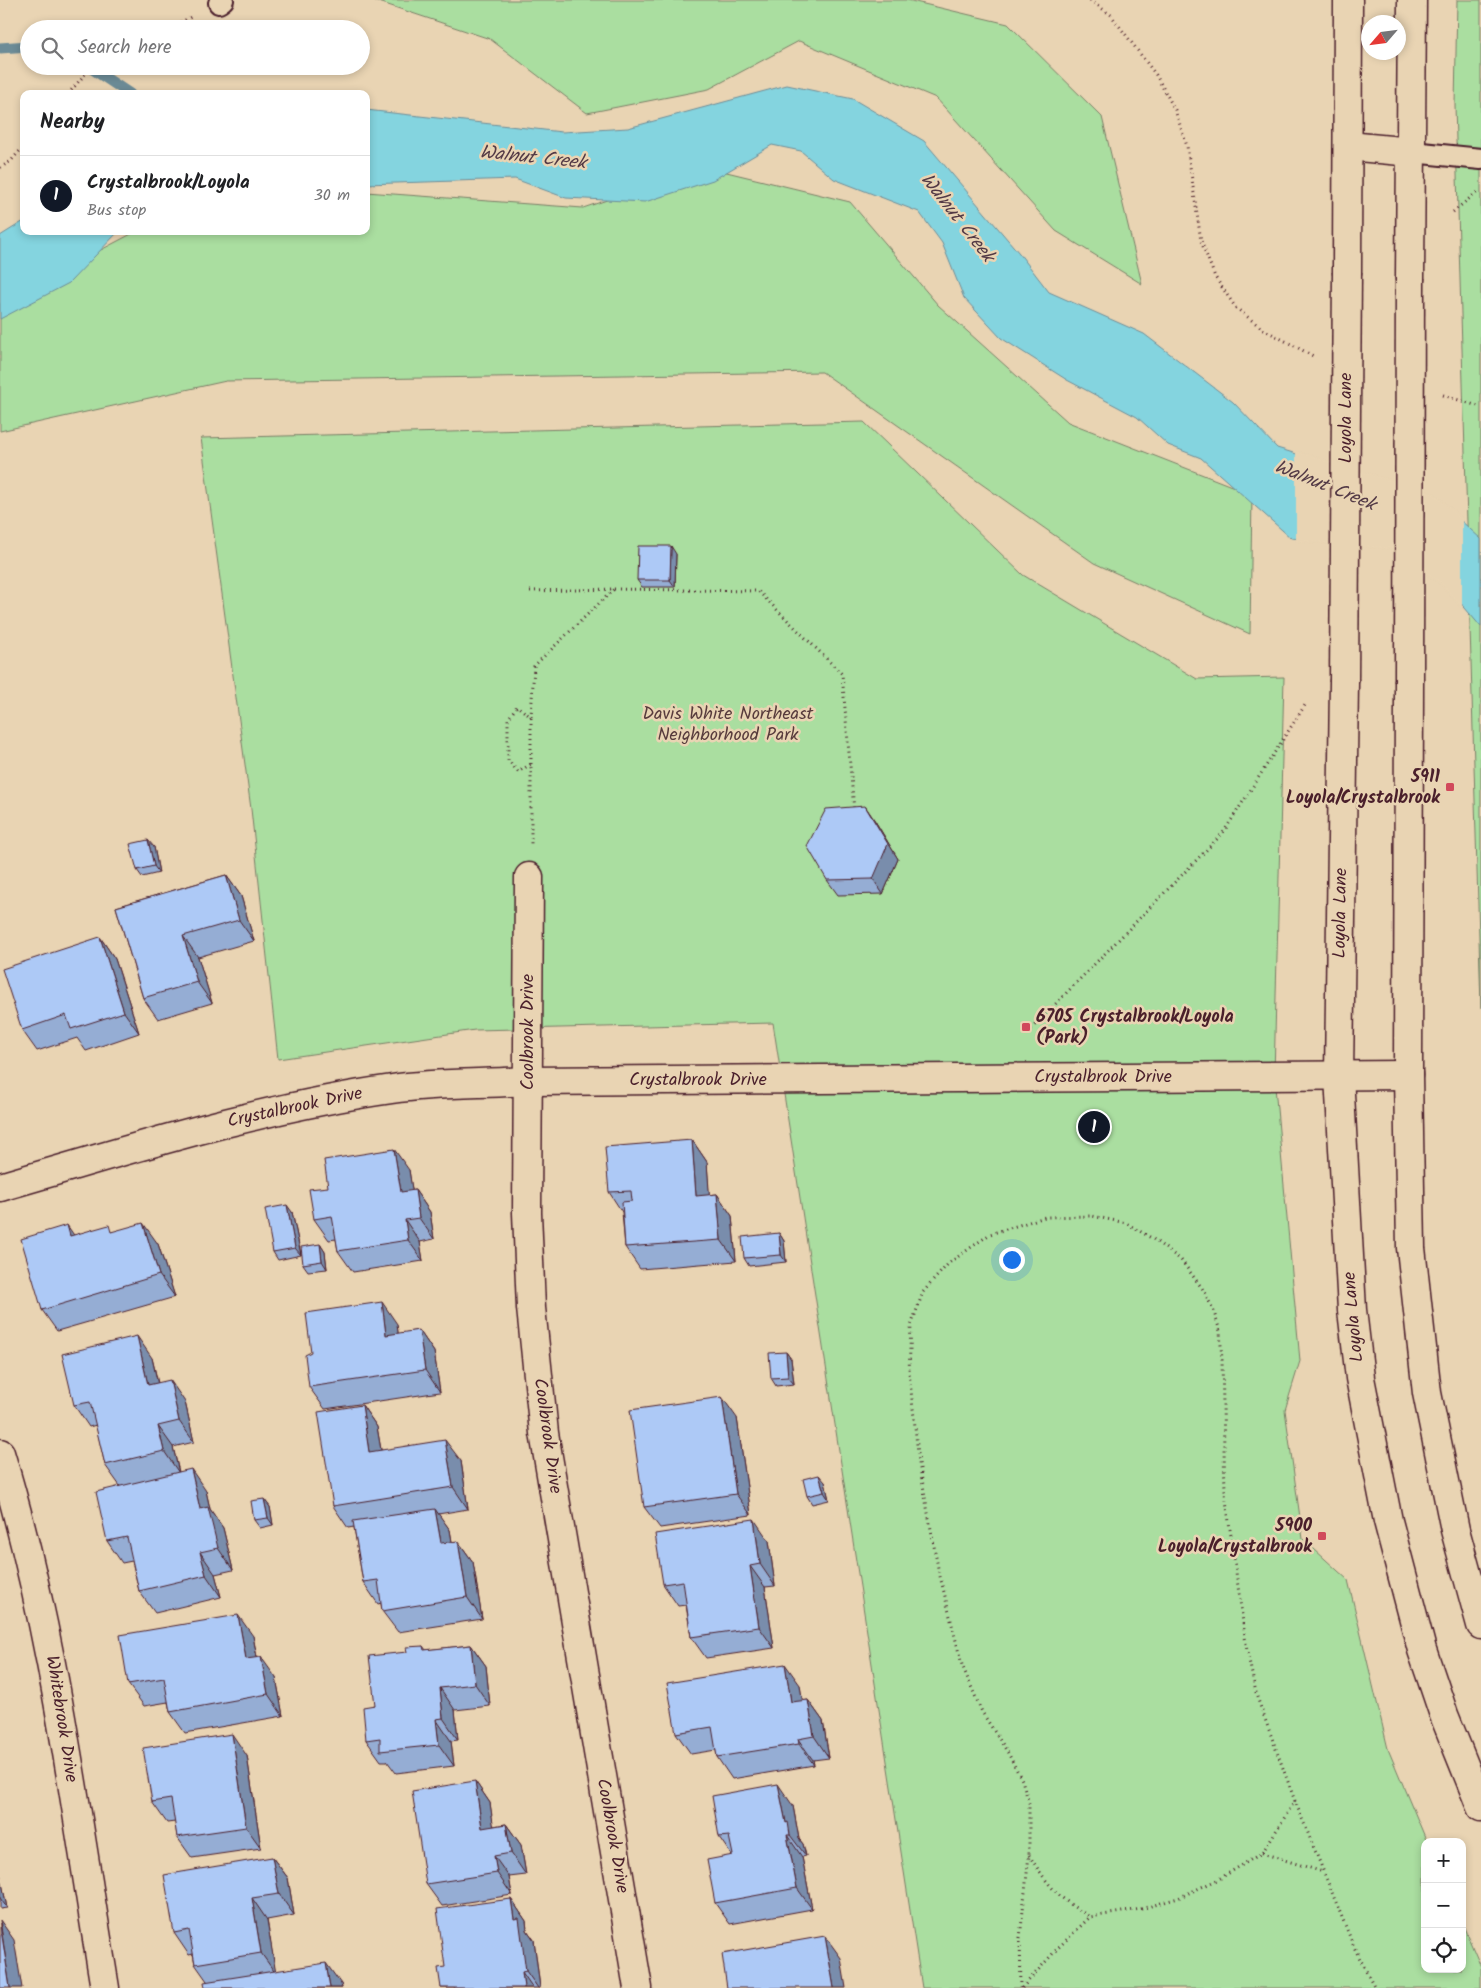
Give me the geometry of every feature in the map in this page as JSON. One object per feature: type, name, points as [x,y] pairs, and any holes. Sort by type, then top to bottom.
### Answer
[{"type":"main road","name":"Loyola Lane","points":[[1348,0],[1344,682],[1339,1076],[1352,1310],[1360,1378],[1372,1447],[1390,1530],[1422,1650],[1444,1715],[1481,1807]]},
{"type":"main road","points":[[1412,0],[1408,1075],[1411,1248],[1427,1393],[1456,1530],[1481,1625]]},
{"type":"main road","points":[[1348,146],[1412,152]]},
{"type":"main road","name":"Coolbrook Drive","points":[[528,877],[527,1213],[531,1308],[544,1433],[638,1988]]},
{"type":"main road","name":"Crystalbrook Drive","points":[[0,1188],[199,1129],[300,1104],[394,1088],[527,1081],[1408,1075]]},
{"type":"main road","name":"Whitebrook Drive","points":[[0,1453],[15,1503],[48,1638],[105,1988]]},
{"type":"lane","points":[[1412,152],[1481,159]]},
{"type":"path","points":[[1090,0],[1110,15],[1156,75],[1175,110],[1187,146],[1201,241],[1215,277],[1236,308],[1263,329],[1310,355]]},
{"type":"path","points":[[71,90],[84,75]]},
{"type":"path","points":[[0,168],[11,161],[20,151]]},
{"type":"path","points":[[1453,212],[1476,192],[1481,192]]},
{"type":"path","points":[[1472,404],[1481,407]]},
{"type":"path","points":[[528,877],[534,666],[614,589]]},
{"type":"path","points":[[530,592],[614,589],[758,591],[842,674],[854,812]]},
{"type":"path","points":[[1031,1029],[1223,833],[1307,702]]},
{"type":"path","points":[[531,764],[518,772],[508,760],[508,719],[517,706],[532,717]]},
{"type":"path","points":[[1021,1988],[1020,1938],[1029,1855],[1029,1804],[1022,1780],[1008,1753],[982,1712],[962,1665],[938,1568],[918,1463],[909,1372],[911,1326],[923,1292],[949,1263],[990,1234],[1045,1216],[1092,1216],[1126,1224],[1152,1239],[1180,1260],[1202,1288],[1213,1309],[1220,1331],[1222,1360],[1225,1493],[1247,1651],[1257,1697],[1323,1872],[1354,1946],[1375,1988]]},
{"type":"path","points":[[1021,1988],[1090,1917],[1141,1909],[1178,1898],[1219,1879],[1262,1853],[1295,1801]]},
{"type":"path","points":[[1262,1853],[1323,1872]]},
{"type":"path","points":[[1029,1855],[1047,1884],[1063,1901],[1090,1917]]},
{"type":"green space","points":[[373,0],[907,0],[1008,24],[1102,117],[1142,284],[1056,231],[936,98],[799,41],[709,89],[587,113],[490,39]]},
{"type":"green space","points":[[1457,0],[1481,0],[1481,1008],[1455,105]]},
{"type":"green space","points":[[706,167],[850,202],[938,305],[1068,422],[1252,494],[1250,634],[1094,563],[822,372],[226,381],[0,431],[0,303],[129,235],[370,235],[370,192],[583,208]]},
{"type":"green space","name":"Davis White Northeast Neighborhood Park","points":[[864,422],[1023,575],[1197,679],[1284,677],[1274,1076],[1300,1361],[1285,1410],[1303,1539],[1348,1580],[1388,1749],[1425,1838],[1421,1838],[1421,1973],[1466,1973],[1466,1932],[1481,1967],[1481,1988],[922,1988],[773,1023],[475,1030],[278,1059],[251,809],[201,438]]},
{"type":"water","name":"Walnut Creek","points":[[787,85],[853,99],[924,141],[1019,253],[1049,292],[1144,334],[1233,402],[1277,448],[1434,496],[1481,539],[1481,627],[1443,582],[1392,547],[1291,538],[1201,458],[1168,445],[1137,417],[1067,380],[1001,338],[964,298],[942,243],[919,212],[834,179],[801,151],[772,145],[713,180],[645,202],[566,198],[515,179],[370,184],[370,110],[562,132],[628,128]]},
{"type":"water","points":[[20,224],[20,235],[115,235],[69,283],[0,319],[0,236]]},
{"type":"pier","points":[[1296,451],[1435,494],[1462,519],[1462,608],[1441,584],[1392,549],[1296,541]]},
{"type":"building","points":[[638,546],[671,546],[670,580],[637,580]]},
{"type":"building","points":[[865,806],[888,844],[873,879],[827,880],[807,846],[826,809]]},
{"type":"building","points":[[148,840],[154,866],[137,870],[130,844]]},
{"type":"building","points":[[226,875],[239,920],[183,936],[197,982],[143,998],[116,907]]},
{"type":"building","points":[[100,937],[124,1012],[71,1029],[66,1015],[22,1030],[2,969]]},
{"type":"building","points":[[692,1140],[696,1196],[717,1194],[721,1240],[625,1247],[622,1202],[632,1201],[631,1191],[609,1192],[605,1147]]},
{"type":"building","points":[[394,1149],[401,1192],[415,1190],[419,1218],[405,1220],[408,1240],[338,1251],[332,1216],[314,1219],[309,1189],[328,1187],[324,1160]]},
{"type":"building","points":[[287,1205],[295,1248],[273,1252],[265,1209]]},
{"type":"building","points":[[143,1223],[159,1275],[42,1310],[21,1239],[67,1225],[70,1236],[109,1225],[111,1232]]},
{"type":"building","points":[[779,1233],[781,1255],[744,1258],[742,1237]]},
{"type":"building","points":[[320,1244],[322,1261],[303,1264],[301,1247]]},
{"type":"building","points":[[382,1302],[386,1335],[419,1330],[425,1370],[309,1387],[305,1355],[311,1352],[306,1313]]},
{"type":"building","points":[[137,1336],[148,1385],[170,1380],[179,1421],[158,1426],[164,1451],[105,1465],[90,1402],[74,1405],[62,1354]]},
{"type":"building","points":[[786,1352],[788,1377],[771,1378],[769,1353]]},
{"type":"building","points":[[722,1397],[736,1494],[644,1507],[630,1410]]},
{"type":"building","points":[[362,1405],[369,1452],[445,1440],[453,1487],[333,1506],[318,1412]]},
{"type":"building","points":[[191,1469],[200,1509],[208,1507],[218,1548],[200,1552],[206,1575],[139,1591],[127,1537],[107,1541],[96,1492]]},
{"type":"building","points":[[819,1475],[824,1492],[807,1496],[803,1479]]},
{"type":"building","points":[[264,1499],[268,1518],[254,1520],[251,1501]]},
{"type":"building","points":[[435,1509],[441,1543],[458,1541],[467,1597],[382,1611],[378,1580],[363,1582],[353,1521]]},
{"type":"building","points":[[754,1519],[760,1564],[750,1566],[759,1627],[691,1637],[683,1581],[663,1584],[655,1534]]},
{"type":"building","points":[[238,1615],[246,1659],[261,1657],[268,1694],[170,1712],[164,1678],[128,1684],[120,1635]]},
{"type":"building","points":[[471,1645],[475,1684],[440,1688],[443,1718],[436,1719],[439,1745],[380,1751],[380,1738],[366,1740],[363,1707],[375,1705],[369,1656],[407,1652],[406,1647],[423,1646],[424,1650]]},
{"type":"building","points":[[785,1664],[791,1702],[808,1700],[814,1736],[798,1739],[799,1744],[717,1757],[712,1727],[676,1733],[667,1683]]},
{"type":"building","points":[[232,1734],[246,1827],[177,1837],[171,1799],[152,1802],[143,1748]]},
{"type":"building","points":[[475,1781],[482,1828],[506,1824],[511,1853],[494,1856],[497,1873],[426,1884],[412,1791]]},
{"type":"building","points":[[778,1784],[786,1823],[788,1822],[790,1835],[787,1835],[797,1888],[715,1903],[707,1860],[733,1855],[729,1836],[719,1837],[712,1796]]},
{"type":"building","points":[[272,1857],[279,1894],[252,1898],[261,1953],[195,1964],[189,1930],[174,1933],[164,1875]]},
{"type":"building","points":[[511,1899],[514,1919],[519,1918],[526,1971],[522,1972],[524,1988],[441,1988],[438,1968],[445,1967],[437,1909]]},
{"type":"building","points":[[0,1923],[10,1988],[0,1988]]},
{"type":"building","points":[[825,1936],[834,1988],[727,1988],[722,1954]]},
{"type":"building","points":[[326,1963],[330,1988],[205,1988],[204,1982]]},
{"type":"waterway","points":[[0,48],[20,47]]},
{"type":"waterway","points":[[102,75],[124,90]]},
{"type":"place","name":"5911 Loyola/Crystalbrook","points":[[1450,787]]},
{"type":"place","name":"6705 Crystalbrook/Loyola (Park)","points":[[1026,1027]]},
{"type":"place","name":"Crystalbrook/Loyola","points":[[1094,1127]]},
{"type":"place","name":"5900 Loyola/Crystalbrook","points":[[1322,1536]]}]
